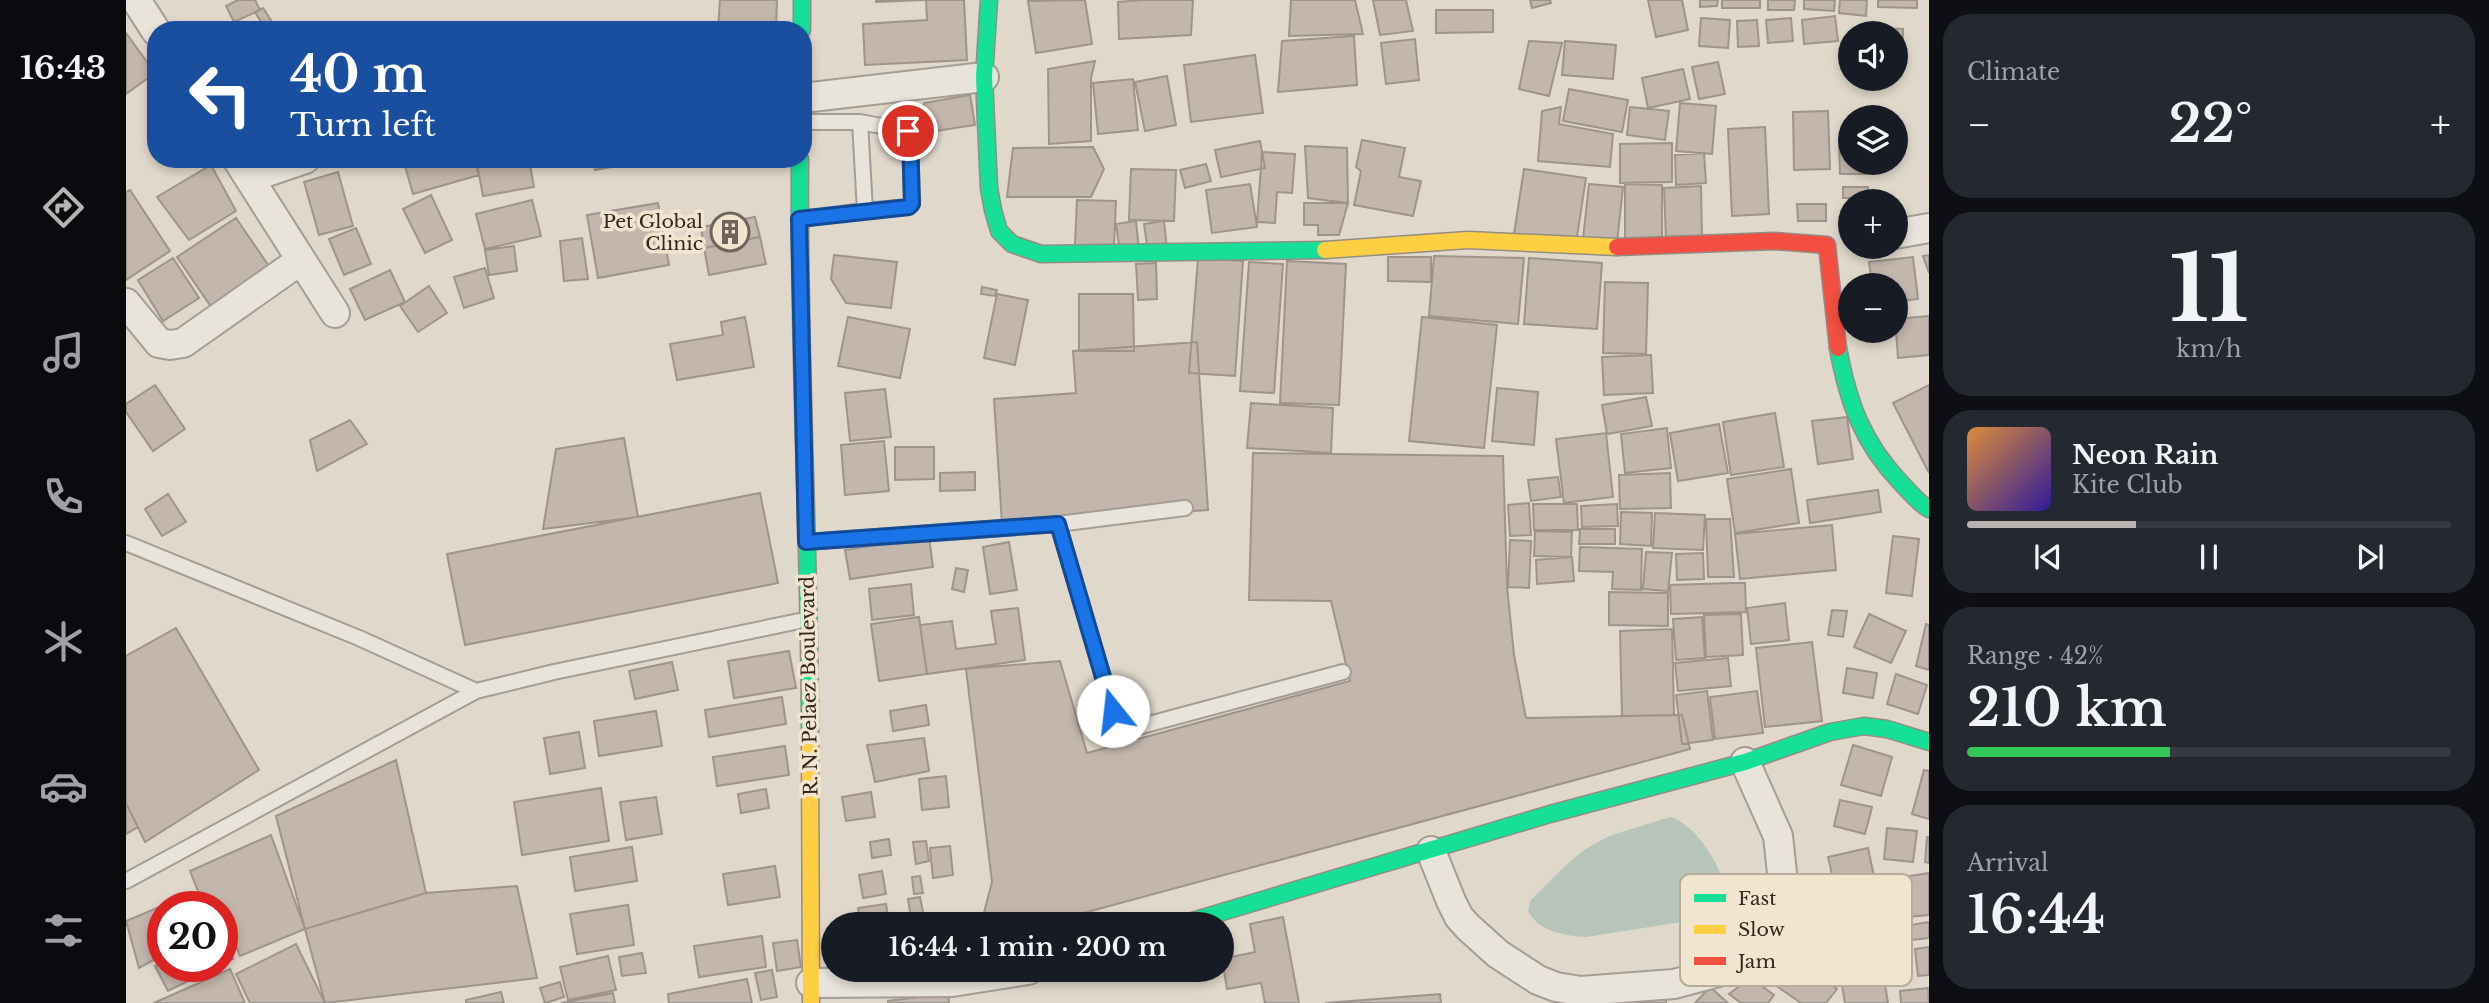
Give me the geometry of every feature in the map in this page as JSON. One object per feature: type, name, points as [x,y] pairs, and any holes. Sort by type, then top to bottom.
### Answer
[{"type":"street","points":[[136,0],[150,21]]},
{"type":"street","points":[[802,21],[803,0]]},
{"type":"street","points":[[989,0],[984,77],[989,188],[999,231],[1012,244],[1041,254],[1322,250],[1468,240],[1620,247],[1774,241],[1838,244]]},
{"type":"street","points":[[812,97],[984,77]]},
{"type":"street","name":"R. N. Pelaez Boulevard","points":[[800,168],[806,542],[810,618],[811,993]]},
{"type":"street","points":[[243,169],[335,313]]},
{"type":"street","points":[[1908,232],[1929,228]]},
{"type":"street","points":[[1839,259],[1843,379],[1852,407],[1868,443],[1881,462],[1929,509]]},
{"type":"street","points":[[126,303],[159,343],[183,343],[302,260]]},
{"type":"street","points":[[1223,912],[1550,814],[1745,762],[1830,732],[1864,726],[1888,729],[1929,742]]},
{"type":"street","points":[[1745,762],[1778,836],[1782,874]]},
{"type":"street","points":[[1431,851],[1459,917],[1498,954],[1538,980],[1556,987],[1581,991],[1680,982]]},
{"type":"street","points":[[811,993],[952,982]]},
{"type":"lane","points":[[799,219],[909,207],[912,204],[908,131],[860,122],[812,122]]},
{"type":"lane","points":[[860,122],[865,211]]},
{"type":"lane","points":[[806,542],[1058,524],[1185,508]]},
{"type":"lane","points":[[1058,524],[1113,711],[1116,719],[1123,725],[1138,727],[1343,672]]},
{"type":"lane","points":[[126,543],[359,638],[476,691]]},
{"type":"lane","points":[[127,879],[476,691],[810,618]]},
{"type":"shaded area","points":[[1670,817],[1681,822],[1703,843],[1720,874],[1680,874],[1680,922],[1586,937],[1553,932],[1539,924],[1528,911],[1530,901],[1584,850],[1609,836]]},
{"type":"building","points":[[238,0],[255,0],[260,10],[234,21],[226,6]]},
{"type":"building","points":[[720,0],[777,0],[776,21],[719,21]]},
{"type":"building","points":[[876,0],[925,0],[876,2]]},
{"type":"building","points":[[926,0],[964,0],[967,60],[865,65],[863,24],[927,20]]},
{"type":"building","points":[[1085,0],[1092,44],[1036,53],[1028,1]]},
{"type":"building","points":[[1193,0],[1191,35],[1119,39],[1118,2]]},
{"type":"building","points":[[1291,0],[1355,0],[1363,34],[1289,36]]},
{"type":"building","points":[[1373,0],[1406,0],[1413,31],[1380,35]]},
{"type":"building","points":[[1530,0],[1550,0],[1551,3],[1532,8]]},
{"type":"building","points":[[1648,0],[1682,0],[1688,30],[1656,37]]},
{"type":"building","points":[[1700,0],[1718,0],[1717,6],[1700,7]]},
{"type":"building","points":[[1722,0],[1760,0],[1760,8],[1722,8]]},
{"type":"building","points":[[1768,0],[1795,0],[1794,10],[1768,10]]},
{"type":"building","points":[[1804,0],[1835,0],[1834,11],[1804,9]]},
{"type":"building","points":[[1840,0],[1867,0],[1866,16],[1839,13]]},
{"type":"building","points":[[1878,0],[1917,0],[1917,8],[1878,7]]},
{"type":"building","points":[[263,8],[271,21],[260,21],[255,12]]},
{"type":"building","points":[[1436,10],[1493,10],[1493,32],[1436,33]]},
{"type":"building","points":[[1835,16],[1838,41],[1804,44],[1802,20]]},
{"type":"building","points":[[1701,18],[1730,20],[1728,48],[1699,46]]},
{"type":"building","points":[[1791,18],[1793,41],[1768,43],[1766,20]]},
{"type":"building","points":[[1757,20],[1759,46],[1738,47],[1737,21]]},
{"type":"building","points":[[126,33],[147,62],[147,79],[126,94]]},
{"type":"building","points":[[1354,36],[1357,85],[1278,92],[1282,41]]},
{"type":"building","points":[[1415,39],[1419,80],[1386,84],[1381,43]]},
{"type":"building","points":[[1529,41],[1562,43],[1549,96],[1519,89]]},
{"type":"building","points":[[1565,41],[1616,45],[1613,79],[1562,75]]},
{"type":"building","points":[[1255,55],[1263,113],[1191,122],[1184,65]]},
{"type":"building","points":[[1095,61],[1091,78],[1091,141],[1049,144],[1048,69]]},
{"type":"building","points":[[1718,62],[1725,94],[1699,99],[1692,67]]},
{"type":"building","points":[[1683,69],[1690,99],[1648,108],[1642,78]]},
{"type":"building","points":[[1167,76],[1176,125],[1145,131],[1135,82]]},
{"type":"building","points":[[1133,79],[1138,130],[1098,134],[1093,83]]},
{"type":"building","points":[[1569,89],[1628,100],[1622,132],[1563,121]]},
{"type":"building","points":[[970,95],[975,125],[929,132],[924,103]]},
{"type":"building","points":[[1680,103],[1716,106],[1712,154],[1676,151]]},
{"type":"building","points":[[1561,107],[1559,124],[1613,134],[1610,167],[1538,161],[1542,111]]},
{"type":"building","points":[[1630,107],[1669,111],[1665,140],[1627,135]]},
{"type":"building","points":[[1828,111],[1830,169],[1794,170],[1793,112]]},
{"type":"building","points":[[1765,127],[1769,214],[1732,216],[1728,129]]},
{"type":"building","points":[[1362,140],[1405,148],[1399,177],[1421,181],[1413,216],[1354,205],[1361,171],[1356,167]]},
{"type":"building","points":[[1260,141],[1265,168],[1221,177],[1215,150]]},
{"type":"building","points":[[1672,143],[1672,182],[1620,183],[1620,144]]},
{"type":"building","points":[[1305,146],[1347,148],[1348,203],[1308,198]]},
{"type":"building","points":[[1093,147],[1104,169],[1091,197],[1007,197],[1013,148]]},
{"type":"building","points":[[1262,152],[1295,154],[1292,193],[1277,192],[1275,223],[1257,222]]},
{"type":"building","points":[[1704,153],[1706,183],[1676,185],[1675,155]]},
{"type":"building","points":[[1206,164],[1211,181],[1185,188],[1180,170]]},
{"type":"building","points":[[206,168],[213,168],[236,211],[189,240],[157,197]]},
{"type":"building","points":[[406,168],[477,168],[479,175],[413,194]]},
{"type":"building","points":[[478,168],[531,168],[534,187],[483,196]]},
{"type":"building","points":[[1131,169],[1176,170],[1174,221],[1129,220]]},
{"type":"building","points":[[1524,169],[1586,178],[1576,243],[1514,234]]},
{"type":"building","points":[[338,172],[353,226],[319,235],[304,182]]},
{"type":"building","points":[[1250,184],[1257,227],[1212,233],[1206,190]]},
{"type":"building","points":[[1589,184],[1623,187],[1617,243],[1583,239]]},
{"type":"building","points":[[1625,184],[1662,185],[1662,238],[1625,238]]},
{"type":"building","points":[[1701,186],[1702,239],[1666,240],[1664,188]]},
{"type":"building","points":[[1843,187],[1868,187],[1868,189]]},
{"type":"building","points":[[130,190],[170,251],[126,280],[126,192]]},
{"type":"building","points":[[431,195],[452,240],[425,253],[403,209]]},
{"type":"building","points":[[532,200],[541,236],[485,249],[476,214]]},
{"type":"building","points":[[1077,200],[1116,201],[1114,246],[1075,245]]},
{"type":"building","points":[[658,203],[669,265],[598,278],[587,215]]},
{"type":"building","points":[[1304,203],[1348,203],[1339,235],[1318,235],[1318,225],[1304,225]]},
{"type":"building","points":[[1797,204],[1826,204],[1826,221],[1798,221]]},
{"type":"building","name":"Pet Global Clinic","points":[[755,217],[760,237],[704,248],[701,227]]},
{"type":"building","points":[[236,218],[273,272],[214,311],[177,257]]},
{"type":"building","points":[[1136,221],[1139,250],[1120,252],[1116,224]]},
{"type":"building","points":[[1164,221],[1167,249],[1148,252],[1144,224]]},
{"type":"building","points":[[356,228],[371,264],[344,275],[329,239]]},
{"type":"building","points":[[760,237],[766,264],[709,275],[704,248]]},
{"type":"building","points":[[582,238],[588,279],[564,281],[560,241]]},
{"type":"building","points":[[514,246],[517,271],[489,275],[485,250]]},
{"type":"building","points":[[834,255],[897,262],[891,308],[846,303],[831,279]]},
{"type":"building","points":[[1929,255],[1929,273],[1923,256]]},
{"type":"building","points":[[1434,256],[1524,258],[1518,324],[1429,316]]},
{"type":"building","points":[[1388,257],[1431,257],[1431,282],[1388,281]]},
{"type":"building","points":[[1913,257],[1918,299],[1908,300],[1908,273],[1870,273],[1869,262]]},
{"type":"building","points":[[173,258],[199,298],[163,321],[138,280]]},
{"type":"building","points":[[1198,258],[1243,261],[1235,376],[1189,373]]},
{"type":"building","points":[[1529,258],[1602,263],[1597,329],[1524,324]]},
{"type":"building","points":[[1287,261],[1346,264],[1339,405],[1280,403]]},
{"type":"building","points":[[1249,262],[1283,264],[1274,393],[1240,391]]},
{"type":"building","points":[[1156,263],[1157,299],[1138,300],[1136,264]]},
{"type":"building","points":[[485,268],[494,298],[464,308],[454,277]]},
{"type":"building","points":[[390,270],[405,302],[365,320],[350,289]]},
{"type":"building","points":[[1605,282],[1648,283],[1646,354],[1603,353]]},
{"type":"building","points":[[429,286],[447,313],[418,332],[400,306]]},
{"type":"building","points":[[982,287],[997,290],[995,296],[981,294]]},
{"type":"building","points":[[997,294],[1028,300],[1015,365],[984,358]]},
{"type":"building","points":[[1079,294],[1133,294],[1134,351],[1079,351]]},
{"type":"building","points":[[1929,316],[1929,355],[1898,358],[1897,343],[1908,343],[1908,318]]},
{"type":"building","points":[[745,317],[754,367],[677,380],[670,344],[723,335],[721,322]]},
{"type":"building","points":[[848,317],[910,329],[900,378],[838,366]]},
{"type":"building","points":[[1422,317],[1497,325],[1484,448],[1409,441]]},
{"type":"building","points":[[1197,342],[1208,510],[1002,524],[994,399],[1076,393],[1073,351]]},
{"type":"building","points":[[1651,355],[1653,393],[1604,395],[1602,357]]},
{"type":"building","points":[[155,385],[185,429],[153,451],[126,412],[126,404]]},
{"type":"building","points":[[1929,385],[1929,473],[1893,403]]},
{"type":"building","points":[[1497,388],[1538,392],[1534,445],[1492,441]]},
{"type":"building","points":[[885,389],[891,437],[850,441],[845,393]]},
{"type":"building","points":[[1646,397],[1652,426],[1607,434],[1602,405]]},
{"type":"building","points":[[1251,403],[1333,408],[1331,453],[1247,448]]},
{"type":"building","points":[[1775,413],[1784,467],[1731,475],[1723,422]]},
{"type":"building","points":[[1847,417],[1853,459],[1818,464],[1812,421]]},
{"type":"building","points":[[350,420],[367,444],[317,471],[310,440]]},
{"type":"building","points":[[1719,424],[1728,473],[1678,481],[1670,433]]},
{"type":"building","points":[[1667,428],[1671,468],[1625,473],[1621,434]]},
{"type":"building","points":[[1606,433],[1613,497],[1564,503],[1556,439]]},
{"type":"building","points":[[624,438],[638,517],[543,529],[556,449]]},
{"type":"building","points":[[884,441],[889,491],[845,495],[841,445]]},
{"type":"building","points":[[895,447],[934,447],[934,479],[895,480]]},
{"type":"building","points":[[1253,453],[1503,456],[1507,586],[1514,655],[1526,718],[1682,715],[1690,749],[1087,912],[984,912],[992,882],[966,669],[1060,661],[1087,753],[1350,681],[1331,601],[1249,600]]},
{"type":"building","points":[[1791,469],[1799,523],[1735,533],[1727,479]]},
{"type":"building","points":[[975,472],[975,490],[940,491],[940,473]]},
{"type":"building","points":[[1670,473],[1671,508],[1620,509],[1619,475]]},
{"type":"building","points":[[1558,477],[1561,497],[1531,501],[1528,480]]},
{"type":"building","points":[[1878,490],[1881,512],[1810,523],[1807,500]]},
{"type":"building","points":[[760,493],[778,583],[465,645],[447,554]]},
{"type":"building","points":[[168,494],[186,522],[162,536],[145,509]]},
{"type":"building","points":[[1529,503],[1531,535],[1510,536],[1508,505]]},
{"type":"building","points":[[1533,504],[1577,504],[1578,530],[1534,530]]},
{"type":"building","points":[[1617,504],[1618,526],[1582,527],[1581,506]]},
{"type":"building","points":[[1621,512],[1652,513],[1651,546],[1620,544]]},
{"type":"building","points":[[1655,513],[1705,515],[1703,550],[1653,548]]},
{"type":"building","points":[[1706,519],[1730,519],[1734,577],[1708,577]]},
{"type":"building","points":[[1832,525],[1836,570],[1740,579],[1735,534]]},
{"type":"building","points":[[1580,529],[1615,529],[1615,544],[1579,544]]},
{"type":"building","points":[[1535,531],[1572,532],[1571,557],[1534,556]]},
{"type":"building","points":[[1893,536],[1919,539],[1912,596],[1886,593]]},
{"type":"building","points":[[929,537],[933,567],[850,579],[845,550]]},
{"type":"building","points":[[1510,540],[1531,541],[1529,588],[1508,587]]},
{"type":"building","points":[[1009,542],[1017,590],[990,594],[983,547]]},
{"type":"building","points":[[1580,547],[1642,549],[1641,590],[1612,589],[1613,572],[1579,571]]},
{"type":"building","points":[[1646,552],[1672,553],[1668,591],[1643,589]]},
{"type":"building","points":[[1703,553],[1704,579],[1677,580],[1676,554]]},
{"type":"building","points":[[1572,557],[1574,581],[1537,584],[1536,560]]},
{"type":"building","points":[[956,568],[968,570],[964,592],[952,589]]},
{"type":"building","points":[[1745,583],[1746,612],[1671,614],[1670,585]]},
{"type":"building","points":[[911,584],[914,615],[872,620],[869,589]]},
{"type":"building","points":[[1609,592],[1668,593],[1668,626],[1609,625]]},
{"type":"building","points":[[1785,603],[1789,640],[1751,644],[1747,608]]},
{"type":"building","points":[[1018,608],[1025,660],[927,674],[920,625],[952,621],[956,649],[996,644],[991,611]]},
{"type":"building","points":[[1832,610],[1847,611],[1843,637],[1828,635]]},
{"type":"building","points":[[1741,614],[1743,655],[1706,657],[1704,615]]},
{"type":"building","points":[[1869,614],[1906,631],[1891,663],[1854,647]]},
{"type":"building","points":[[919,617],[927,674],[879,681],[871,624]]},
{"type":"building","points":[[1702,617],[1705,658],[1676,660],[1673,619]]},
{"type":"building","points":[[1926,624],[1929,625],[1929,670],[1916,666]]},
{"type":"building","points":[[176,628],[259,770],[145,842],[126,803],[126,656]]},
{"type":"building","points":[[1672,629],[1674,715],[1622,716],[1620,631]]},
{"type":"building","points":[[1812,642],[1822,721],[1765,727],[1756,648]]},
{"type":"building","points":[[789,651],[796,688],[734,698],[728,661]]},
{"type":"building","points":[[1728,658],[1731,686],[1678,691],[1675,663]]},
{"type":"building","points":[[672,662],[678,690],[635,699],[629,671]]},
{"type":"building","points":[[1847,668],[1877,673],[1873,698],[1843,693]]},
{"type":"building","points":[[1896,674],[1927,685],[1918,714],[1887,704]]},
{"type":"building","points":[[1707,691],[1713,740],[1682,744],[1676,695]]},
{"type":"building","points":[[1757,691],[1763,733],[1715,739],[1710,697]]},
{"type":"building","points":[[782,697],[786,724],[709,737],[705,710]]},
{"type":"building","points":[[926,705],[929,725],[893,731],[890,711]]},
{"type":"building","points":[[656,711],[662,746],[599,756],[594,721]]},
{"type":"building","points":[[579,732],[585,768],[550,774],[544,738]]},
{"type":"building","points":[[924,738],[929,771],[875,782],[867,745]]},
{"type":"building","points":[[1853,745],[1892,757],[1881,796],[1841,785]]},
{"type":"building","points":[[785,746],[789,775],[717,786],[713,757]]},
{"type":"building","points":[[396,760],[426,893],[305,929],[276,816]]},
{"type":"building","points":[[1924,770],[1929,771],[1929,819],[1912,814]]},
{"type":"building","points":[[946,776],[949,807],[922,810],[919,779]]},
{"type":"building","points":[[601,788],[609,841],[522,855],[514,802]]},
{"type":"building","points":[[766,789],[769,808],[741,813],[738,794]]},
{"type":"building","points":[[871,792],[875,817],[846,821],[842,797]]},
{"type":"building","points":[[656,797],[662,834],[626,840],[620,802]]},
{"type":"building","points":[[1840,800],[1872,807],[1865,834],[1834,826]]},
{"type":"building","points":[[126,803],[138,827],[126,834]]},
{"type":"building","points":[[1887,828],[1917,831],[1913,862],[1884,859]]},
{"type":"building","points":[[271,835],[305,929],[240,956],[238,891],[198,891],[190,871]]},
{"type":"building","points":[[1929,837],[1929,863],[1925,862]]},
{"type":"building","points":[[889,839],[891,855],[872,858],[870,842]]},
{"type":"building","points":[[926,841],[929,861],[916,864],[913,842]]},
{"type":"building","points":[[950,846],[953,875],[933,878],[930,848]]},
{"type":"building","points":[[632,847],[637,881],[575,891],[570,857]]},
{"type":"building","points":[[1868,848],[1874,874],[1832,874],[1828,857]]},
{"type":"building","points":[[775,866],[780,897],[728,905],[723,874]]},
{"type":"building","points":[[882,871],[886,894],[863,898],[859,875]]},
{"type":"building","points":[[1929,873],[1929,915],[1912,917],[1912,876]]},
{"type":"building","points":[[920,876],[923,893],[914,894],[912,877]]},
{"type":"building","points":[[517,886],[537,978],[325,1003],[305,929],[426,893]]},
{"type":"building","points":[[920,897],[923,912],[910,912],[908,899]]},
{"type":"building","points":[[886,904],[887,912],[859,912],[858,908]]},
{"type":"building","points":[[628,905],[634,945],[577,954],[570,914]]},
{"type":"building","points":[[147,912],[147,964],[139,968],[126,921]]},
{"type":"building","points":[[1283,917],[1299,1003],[1265,1003],[1261,983],[1227,989],[1226,982],[1234,982],[1234,956],[1255,952],[1250,924]]},
{"type":"building","points":[[1929,922],[1929,938],[1912,940],[1912,925]]},
{"type":"building","points":[[762,936],[766,967],[699,977],[694,946]]},
{"type":"building","points":[[797,940],[801,967],[777,971],[773,943]]},
{"type":"building","points":[[296,944],[325,1003],[250,1003],[238,973]]},
{"type":"building","points":[[1929,947],[1929,975],[1918,976],[1915,949]]},
{"type":"building","points":[[642,953],[646,973],[622,976],[619,957]]},
{"type":"building","points":[[608,956],[616,990],[568,1000],[560,967]]},
{"type":"building","points":[[772,970],[777,997],[761,1000],[755,973]]},
{"type":"building","points":[[747,979],[752,1003],[669,1003],[668,994]]},
{"type":"building","points":[[163,982],[186,982],[168,991]]},
{"type":"building","points":[[201,982],[236,982],[245,1003],[154,1003]]},
{"type":"building","points":[[560,982],[564,997],[545,1003],[540,988]]},
{"type":"building","points":[[1740,986],[1762,986],[1774,995],[1768,1003],[1741,1003],[1729,994]]},
{"type":"building","points":[[1833,986],[1837,989],[1826,1003],[1801,1003],[1778,987]]},
{"type":"building","points":[[1842,986],[1885,986],[1888,1003],[1845,1003]]},
{"type":"building","points":[[1710,987],[1728,1003],[1695,1003]]},
{"type":"building","points":[[1928,988],[1929,1003],[1901,1003],[1900,991]]},
{"type":"building","points":[[501,992],[504,1003],[466,1003],[466,1000]]},
{"type":"building","points":[[613,993],[615,1003],[561,1003]]},
{"type":"building","points":[[948,993],[949,1003],[888,1003],[888,1001]]},
{"type":"building","points":[[1666,993],[1666,1003],[1627,1003],[1627,994]]},
{"type":"building","points":[[1440,994],[1441,1003],[1325,1003]]},
{"type":"traffic: fast","points":[[802,0],[802,21]]},
{"type":"traffic: fast","points":[[989,0],[984,77],[989,188],[999,231],[1012,244],[1041,254],[1325,250]]},
{"type":"traffic: fast","points":[[800,168],[810,739]]},
{"type":"traffic: fast","points":[[1838,348],[1852,404],[1867,437],[1888,468],[1914,497],[1929,509]]},
{"type":"traffic: fast","points":[[1222,912],[1550,814],[1745,762],[1830,732],[1864,726],[1887,729],[1929,742]]},
{"type":"traffic: slow","points":[[1325,250],[1468,240],[1617,247]]},
{"type":"traffic: slow","points":[[810,739],[811,1003]]},
{"type":"traffic: jam","points":[[1617,247],[1774,241],[1827,245],[1838,348]]},
{"type":"place","name":"Pet Global Clinic","points":[[730,232]]},
{"type":"route","points":[[908,131],[912,204],[909,207],[799,219],[806,542],[1058,524],[1113,711]]}]
